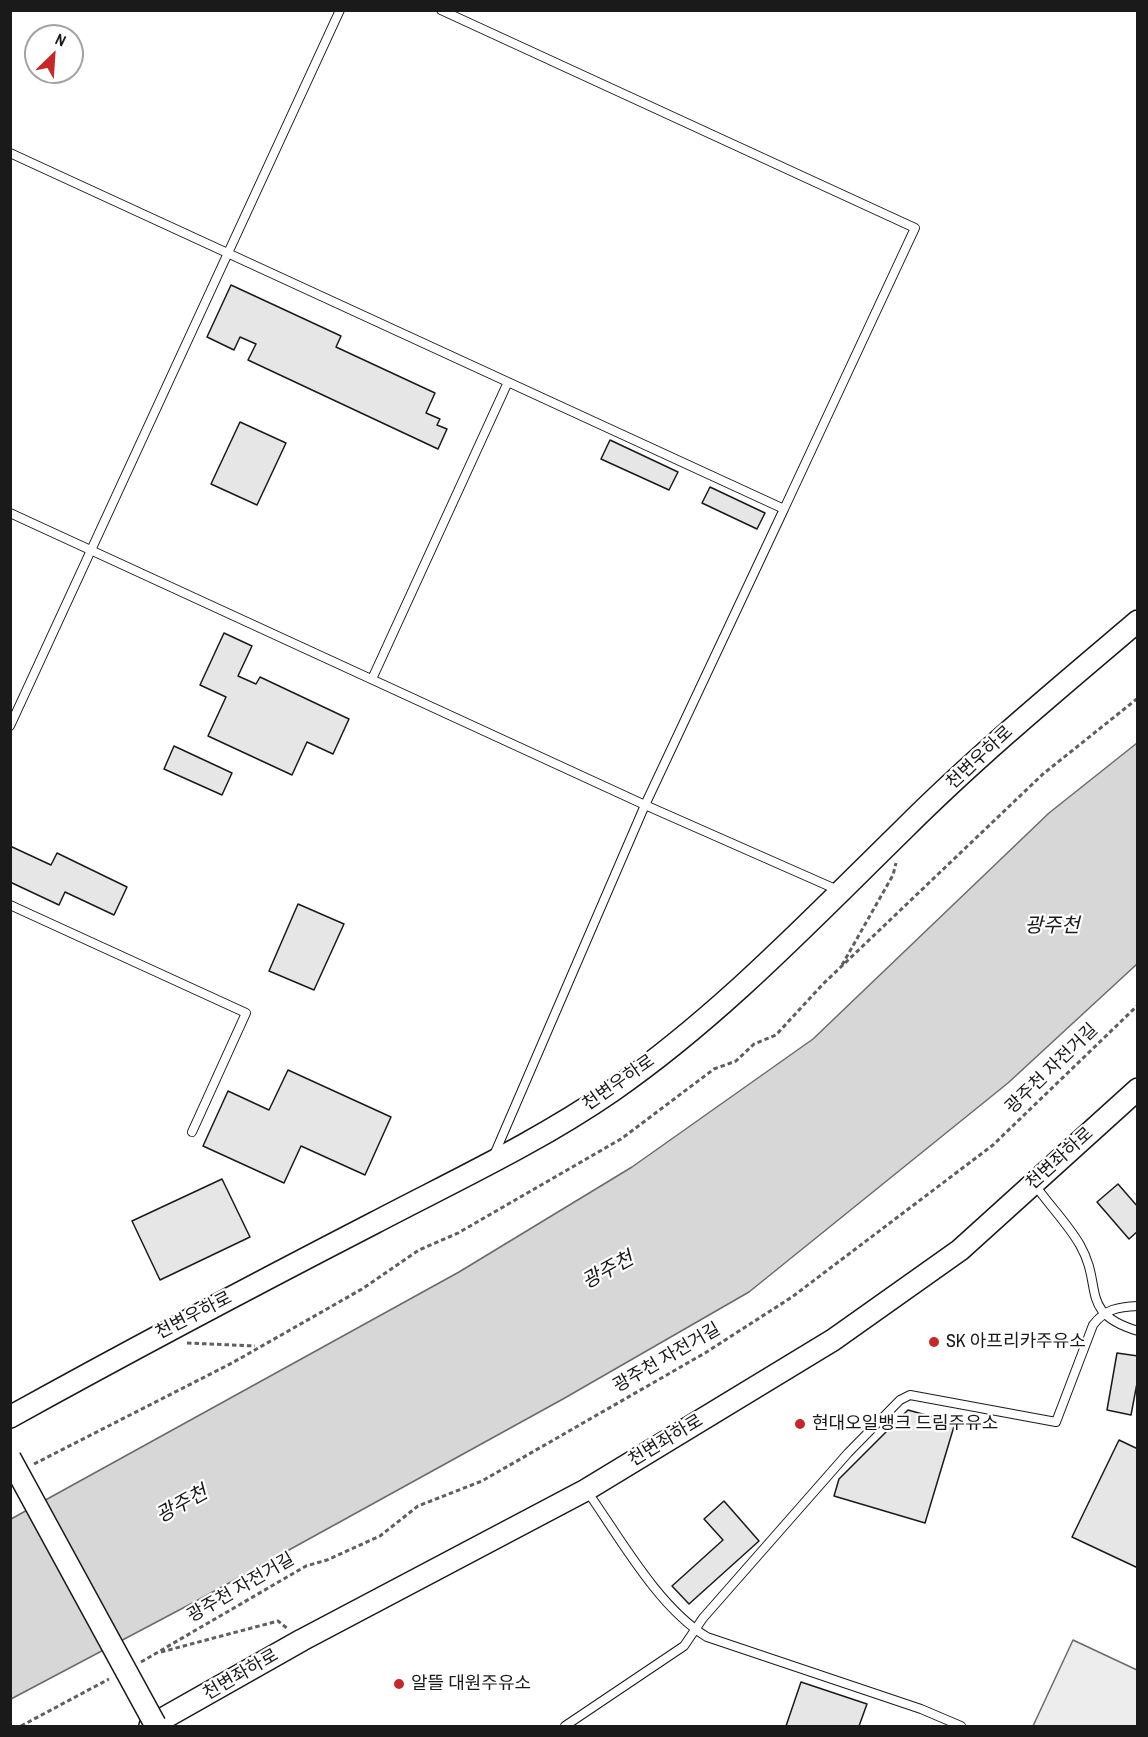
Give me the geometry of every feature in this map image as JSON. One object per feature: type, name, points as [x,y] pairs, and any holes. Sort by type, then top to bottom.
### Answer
[{"type":"street","name":"천변우하로","points":[[10,1416],[146,1341],[491,1162],[556,1126],[629,1078],[708,1017],[841,892],[905,827],[1137,621]]},
{"type":"street","name":"천변좌하로","points":[[156,1726],[302,1640],[586,1490],[833,1340],[960,1250],[1137,1089]]},
{"type":"street","points":[[10,1458],[156,1726]]},
{"type":"lane","points":[[10,726],[340,10]]},
{"type":"lane","points":[[441,10],[915,228],[645,805],[491,1162]]},
{"type":"lane","points":[[10,153],[784,509]]},
{"type":"lane","points":[[372,680],[508,382]]},
{"type":"lane","points":[[10,513],[645,805],[841,892]]},
{"type":"lane","points":[[10,905],[246,1013],[192,1132]]},
{"type":"lane","points":[[1033,1184],[1081,1246],[1101,1314],[1120,1326],[1137,1331]]},
{"type":"lane","points":[[566,1726],[684,1646],[703,1618],[841,1462],[900,1400],[910,1395],[1056,1422],[1093,1325],[1101,1314],[1119,1307],[1137,1306]]},
{"type":"lane","points":[[586,1490],[671,1610],[695,1630],[707,1637],[921,1709],[961,1726]]},
{"type":"path","points":[[839,970],[893,875],[898,856]]},
{"type":"path","name":"광주천 자전거길","points":[[137,1664],[306,1566],[327,1560],[380,1536],[418,1506],[482,1481],[705,1353],[792,1297],[993,1144],[1137,1005]]},
{"type":"path","points":[[179,1343],[257,1346]]},
{"type":"path","name":"광주천 자전거길","points":[[156,1653],[278,1621],[302,1640]]},
{"type":"path","points":[[21,1726],[118,1675]]},
{"type":"shaded area","points":[[1073,1640],[1137,1670],[1137,1726],[1033,1726]]},
{"type":"water","name":"광주천","points":[[1137,743],[1137,964],[1008,1083],[749,1292],[563,1399],[200,1599],[11,1699],[11,1519],[459,1272],[632,1167],[813,1039],[1049,813]]},
{"type":"building","points":[[231,285],[341,336],[336,347],[435,393],[426,413],[440,419],[437,425],[447,429],[438,449],[248,360],[256,344],[240,337],[234,350],[207,337]]},
{"type":"building","points":[[240,422],[286,443],[257,505],[211,484]]},
{"type":"building","points":[[610,440],[678,472],[669,490],[601,459]]},
{"type":"building","points":[[710,487],[765,513],[757,529],[702,503]]},
{"type":"building","points":[[224,633],[252,646],[238,676],[256,684],[260,677],[349,719],[333,754],[307,742],[292,775],[208,736],[226,697],[200,685]]},
{"type":"building","points":[[174,746],[232,773],[222,795],[164,769]]},
{"type":"building","points":[[10,846],[51,865],[57,853],[127,887],[114,915],[65,892],[59,905],[10,882]]},
{"type":"building","points":[[298,904],[344,924],[314,990],[269,971]]},
{"type":"building","points":[[288,1070],[391,1117],[365,1175],[301,1146],[284,1183],[203,1146],[228,1091],[269,1110]]},
{"type":"building","points":[[222,1179],[250,1237],[160,1280],[132,1221]]},
{"type":"building","points":[[1118,1184],[1138,1207],[1138,1231],[1129,1239],[1097,1202]]},
{"type":"building","points":[[1117,1353],[1138,1356],[1138,1378],[1131,1415],[1107,1410]]},
{"type":"building","points":[[908,1410],[955,1423],[925,1523],[834,1496],[839,1479]]},
{"type":"building","points":[[1119,1440],[1138,1449],[1138,1568],[1072,1537]]},
{"type":"building","points":[[724,1501],[759,1541],[689,1604],[672,1586],[723,1540],[704,1519]]},
{"type":"building","points":[[801,1682],[867,1704],[859,1726],[786,1726]]},
{"type":"place","name":"SK 아프리카주유소","points":[[934,1342]]},
{"type":"place","name":"현대오일뱅크 드림주유소","points":[[800,1424]]},
{"type":"place","name":"알뜰 대원주유소","points":[[399,1684]]}]
